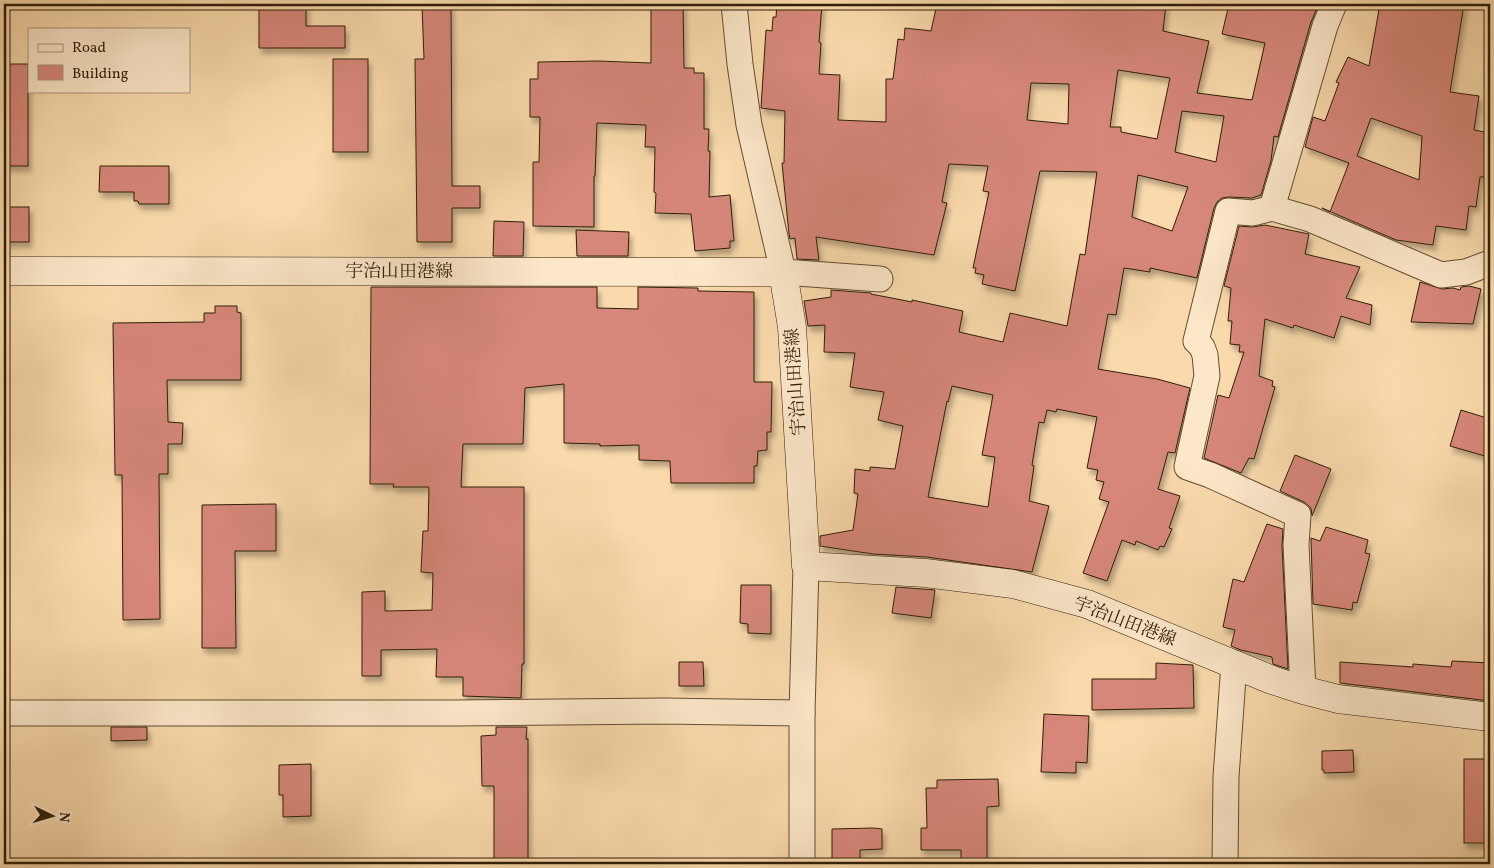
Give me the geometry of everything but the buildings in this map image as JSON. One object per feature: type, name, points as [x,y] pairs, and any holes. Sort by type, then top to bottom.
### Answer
[{"type":"main road","name":"宇治山田港線","points":[[4,271],[783,272],[792,327],[806,566],[925,573],[1013,584],[1087,604],[1272,680],[1303,690],[1338,699],[1490,717]]},
{"type":"street","points":[[734,4],[749,125],[783,272],[880,279]]},
{"type":"street","points":[[1272,208],[1325,26],[1334,4]]},
{"type":"street","points":[[1303,690],[1296,545],[1298,515],[1210,475],[1187,467],[1206,376],[1205,355],[1202,347],[1196,340],[1228,212],[1252,213],[1272,208],[1310,219],[1441,275],[1466,272],[1490,263]]},
{"type":"street","points":[[802,864],[802,713],[806,566]]},
{"type":"street","points":[[1226,864],[1226,777],[1234,663]]},
{"type":"street","points":[[4,713],[456,713],[664,710],[802,713]]}]
